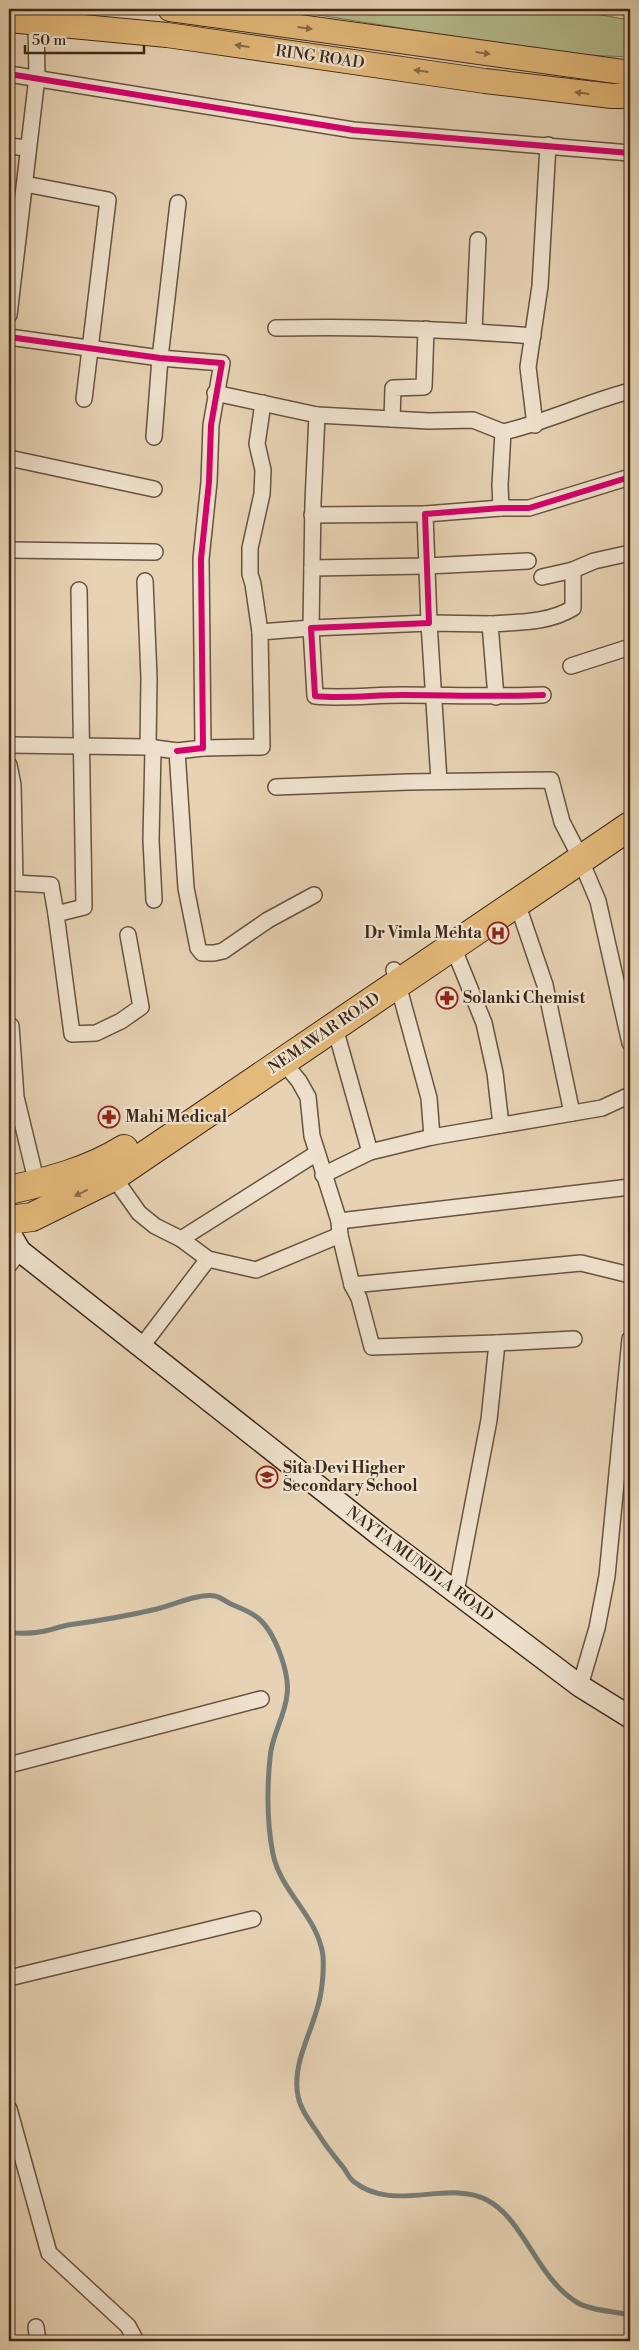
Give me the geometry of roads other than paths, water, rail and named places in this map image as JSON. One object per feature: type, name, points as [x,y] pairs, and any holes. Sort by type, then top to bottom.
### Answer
[{"type":"highway","name":"NEMAWAR ROAD","points":[[579,854],[630,812]]},
{"type":"highway","name":"NEMAWAR ROAD","points":[[9,1220],[32,1217],[108,1169],[279,1057],[515,896],[579,854],[630,826]]},
{"type":"highway","name":"NEMAWAR ROAD","points":[[9,1190],[108,1169]]},
{"type":"main road","name":"RING ROAD","points":[[170,9],[630,74]]},
{"type":"main road","name":"RING ROAD","points":[[9,20],[167,35],[485,81],[612,96],[630,96]]},
{"type":"main road","name":"NAYTA MUNDLA ROAD","points":[[9,1232],[14,1258],[142,1346],[381,1536],[580,1686],[630,1717]]},
{"type":"street","points":[[9,315],[14,220],[24,184],[37,77],[36,22]]},
{"type":"street","points":[[9,74],[37,77],[353,130],[630,153]]},
{"type":"street","points":[[535,425],[528,366],[540,286],[548,145]]},
{"type":"street","points":[[9,146],[28,148]]},
{"type":"street","points":[[24,184],[108,200],[84,399]]},
{"type":"street","points":[[154,437],[160,358],[178,203]]},
{"type":"street","points":[[474,331],[478,240]]},
{"type":"street","points":[[276,328],[342,326],[474,331],[533,336]]},
{"type":"street","points":[[392,419],[393,388],[424,387],[426,329]]},
{"type":"street","points":[[9,337],[160,358],[222,363],[215,393],[211,425],[208,491],[201,559],[203,748]]},
{"type":"street","points":[[215,393],[317,414],[429,421],[473,420],[504,432],[535,425],[604,398],[630,391]]},
{"type":"street","points":[[9,745],[177,750],[262,747],[260,632],[250,574],[250,548],[262,494],[263,470],[256,444],[263,403]]},
{"type":"street","points":[[317,414],[312,515],[311,628],[314,696],[330,698],[434,695],[496,697],[543,695]]},
{"type":"street","points":[[502,508],[500,486],[504,432]]},
{"type":"street","points":[[9,458],[154,490]]},
{"type":"street","points":[[312,515],[425,514],[502,508],[529,508],[630,477]]},
{"type":"street","points":[[425,514],[426,566],[439,781]]},
{"type":"street","points":[[9,550],[155,552]]},
{"type":"street","points":[[542,577],[573,570],[594,561],[630,553]]},
{"type":"street","points":[[312,568],[528,562]]},
{"type":"street","points":[[260,632],[429,623],[490,624],[544,620],[573,608],[573,570]]},
{"type":"street","points":[[145,581],[151,748],[150,840],[154,900]]},
{"type":"street","points":[[56,914],[84,908],[79,590]]},
{"type":"street","points":[[490,624],[496,697]]},
{"type":"street","points":[[571,666],[630,648]]},
{"type":"street","points":[[177,750],[186,888],[198,948],[202,953],[223,951],[268,920],[314,895]]},
{"type":"street","points":[[9,765],[13,785],[12,883],[51,885],[72,1034],[96,1033],[121,1021],[141,1007],[128,935]]},
{"type":"street","points":[[276,788],[439,781],[551,780],[562,822],[579,854],[598,901],[630,1043]]},
{"type":"street","points":[[515,896],[545,985],[572,1114]]},
{"type":"street","points":[[451,940],[484,1023],[495,1073],[502,1125]]},
{"type":"street","points":[[395,977],[429,1098],[432,1138]]},
{"type":"street","points":[[333,1020],[370,1152]]},
{"type":"street","points":[[11,1026],[16,1097],[37,1184]]},
{"type":"street","points":[[279,1057],[299,1081],[308,1097],[312,1136],[339,1228],[352,1285],[359,1298],[372,1347],[574,1339]]},
{"type":"street","points":[[323,1175],[370,1152],[432,1138],[602,1108],[630,1095]]},
{"type":"street","points":[[181,1239],[317,1153]]},
{"type":"street","points":[[108,1169],[139,1213],[155,1226],[181,1239],[208,1258],[256,1270],[339,1228],[630,1188]]},
{"type":"street","points":[[142,1346],[208,1258]]},
{"type":"street","points":[[352,1285],[580,1263],[630,1275]]},
{"type":"street","points":[[456,1592],[488,1420],[497,1343]]},
{"type":"street","points":[[580,1686],[597,1628],[624,1464],[630,1346]]},
{"type":"street","points":[[9,1765],[261,1699]]},
{"type":"street","points":[[9,1978],[253,1919]]},
{"type":"street","points":[[9,2109],[50,2253],[128,2326],[136,2341]]},
{"type":"waterway","points":[[9,1633],[43,1631],[146,1612],[201,1596],[219,1597],[249,1612],[264,1624],[280,1654],[284,1665],[287,1686],[286,1703],[273,1742],[270,1758],[268,1806],[273,1854],[283,1881],[314,1929],[320,1942],[323,1956],[320,1997],[302,2052],[297,2074],[298,2096],[304,2113],[353,2181],[369,2190],[385,2195],[455,2193],[487,2200],[500,2209],[511,2221],[551,2279],[564,2292],[584,2306],[630,2315]]},
{"type":"place","name":"Dr Vimla Mehta","points":[[498,933]]},
{"type":"place","name":"Solanki Chemist","points":[[447,998]]},
{"type":"place","name":"Mahi Medical","points":[[109,1117]]},
{"type":"place","name":"Sita Devi Higher Secondary School","points":[[267,1477]]}]
